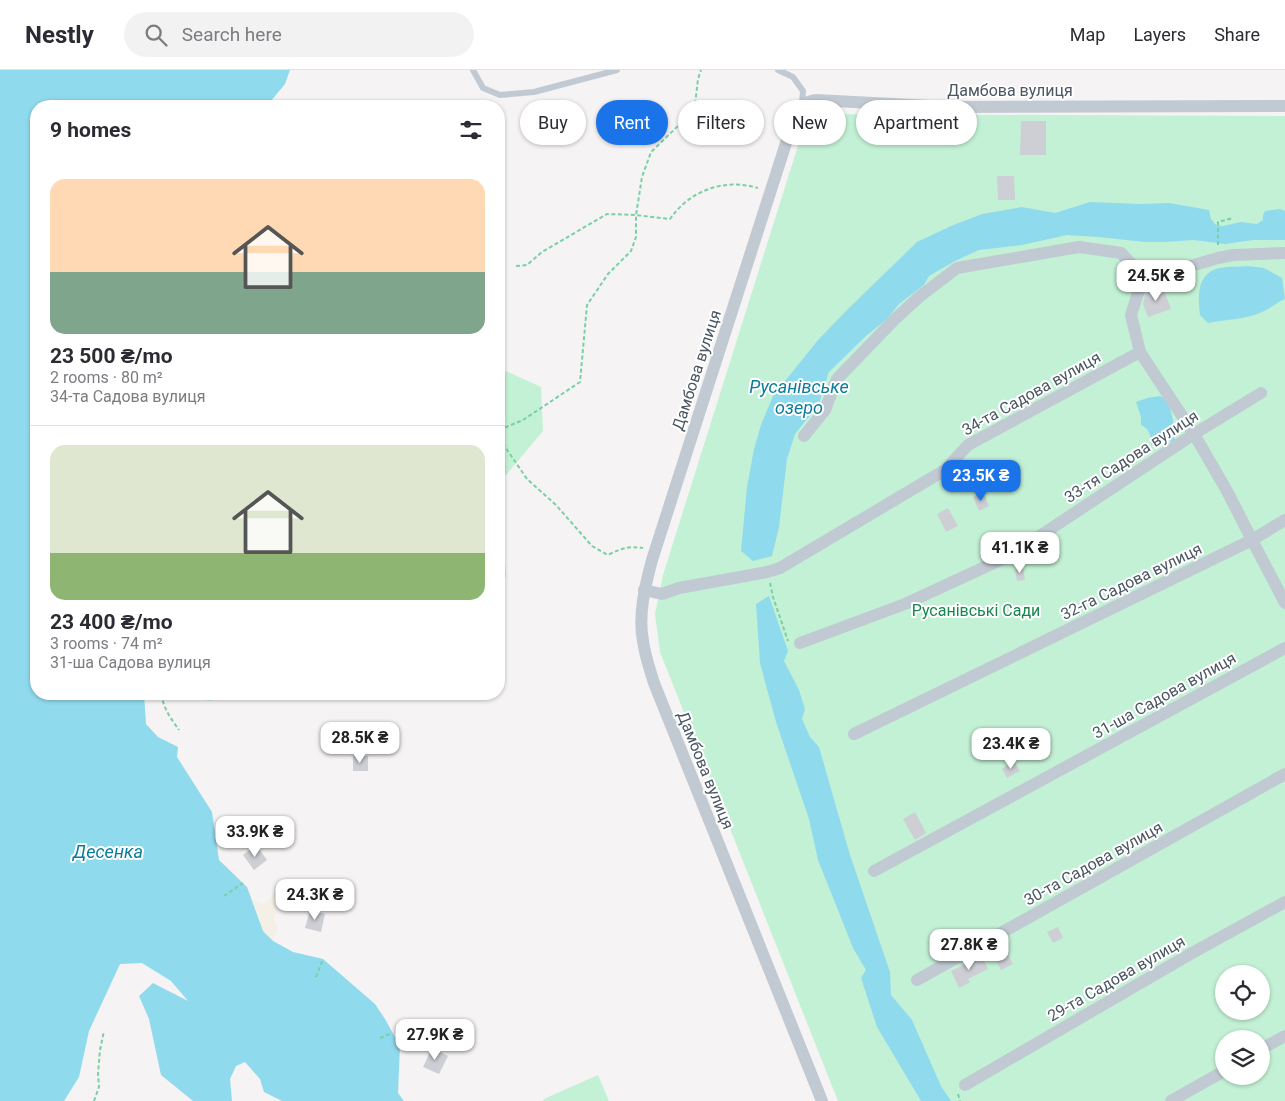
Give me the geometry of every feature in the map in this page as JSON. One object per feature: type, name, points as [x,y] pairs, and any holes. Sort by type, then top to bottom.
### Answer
[{"type":"street","name":"Дамбова вулиця","points":[[846,102],[950,107],[1285,106]]},
{"type":"street","name":"Дамбова вулиця","points":[[785,145],[656,549],[644,590],[642,627],[643,641],[654,683],[822,1101]]},
{"type":"street","points":[[804,436],[825,410],[837,379],[894,319],[957,268],[1079,247],[1121,253],[1146,279]]},
{"type":"street","points":[[1285,253],[1233,255],[1146,279],[1138,293],[1131,315],[1140,352],[1194,434],[1227,491],[1285,603]]},
{"type":"street","name":"34-та Садова вулиця","points":[[644,590],[662,594],[679,588],[780,568],[945,470],[968,446],[1140,352]]},
{"type":"street","name":"33-тя Садова вулиця","points":[[800,643],[905,604],[1011,555],[1194,434],[1261,393]]},
{"type":"street","name":"32-га Садова вулиця","points":[[854,734],[1252,540],[1285,520]]},
{"type":"street","name":"31-ша Садова вулиця","points":[[874,871],[1285,648]]},
{"type":"street","name":"30-та Садова вулиця","points":[[917,980],[1285,774]]},
{"type":"street","name":"29-та Садова вулиця","points":[[965,1085],[1192,953],[1285,902]]},
{"type":"street","points":[[1270,1044],[1285,1036]]},
{"type":"street","points":[[1170,1101],[1215,1076]]},
{"type":"lane","points":[[473,70],[483,88],[500,95],[534,92],[617,70]]},
{"type":"lane","points":[[778,70],[793,77],[803,91],[802,100]]},
{"type":"path","points":[[505,428],[523,420],[580,382],[587,305],[608,274],[631,251],[636,237],[636,215],[642,177],[651,152],[695,106],[701,70]]},
{"type":"path","points":[[516,266],[527,265],[548,248],[607,214],[670,219],[677,210],[699,192],[723,185],[746,184],[770,191]]},
{"type":"path","points":[[1218,245],[1218,222],[1233,218]]},
{"type":"path","points":[[505,447],[527,479],[556,505],[592,546],[608,555],[622,547],[634,546],[656,549]]},
{"type":"path","points":[[767,572],[773,597],[788,640],[800,643]]},
{"type":"path","points":[[162,700],[169,715],[179,730]]},
{"type":"path","points":[[224,896],[243,883]]},
{"type":"path","points":[[316,976],[323,960]]},
{"type":"path","points":[[94,1101],[99,1087],[100,1050],[104,1031]]},
{"type":"path","points":[[380,1038],[392,1033]]},
{"type":"green space","name":"Русанівські Сади","points":[[846,114],[856,114],[856,145],[977,145],[977,115],[1285,116],[1285,1101],[838,1101],[660,652],[655,614],[663,575],[798,145],[846,145]]},
{"type":"green space","points":[[505,371],[541,387],[543,431],[505,476]]},
{"type":"green space","points":[[598,1075],[609,1101],[542,1101],[546,1098]]},
{"type":"sand","points":[[277,892],[281,899],[274,919],[278,928],[273,941],[263,931],[252,899],[263,905]]},
{"type":"water","name":"Десенка","points":[[0,70],[290,70],[285,84],[272,100],[30,100],[30,700],[144,700],[146,724],[158,737],[178,747],[177,757],[212,812],[219,860],[247,887],[263,931],[273,941],[293,952],[323,959],[375,1004],[385,1019],[400,1046],[398,1093],[404,1101],[282,1101],[264,1092],[260,1079],[245,1062],[236,1066],[230,1079],[232,1101],[193,1101],[161,1075],[149,1019],[139,996],[153,983],[188,1001],[171,981],[142,963],[120,964],[89,1031],[79,1077],[64,1101],[0,1101]]},
{"type":"water","name":"Русанівське озеро","points":[[1090,202],[1169,203],[1209,210],[1211,219],[1216,225],[1223,226],[1241,222],[1257,224],[1263,220],[1265,211],[1280,209],[1285,211],[1285,240],[1253,240],[1225,244],[1193,240],[1145,242],[1067,235],[1022,245],[979,250],[955,261],[929,276],[924,285],[899,304],[886,320],[867,335],[829,372],[818,408],[795,434],[787,459],[779,527],[772,556],[753,561],[741,551],[747,487],[754,449],[761,425],[773,396],[818,340],[847,310],[917,242],[951,226],[982,214],[1022,207],[1055,213]]},
{"type":"water","points":[[1248,266],[1264,268],[1282,278],[1285,299],[1267,310],[1251,316],[1208,323],[1200,315],[1199,301],[1200,287],[1206,275],[1220,268]]},
{"type":"water","points":[[1160,396],[1168,400],[1173,420],[1175,442],[1169,441],[1158,446],[1151,445],[1149,433],[1141,425],[1141,417],[1136,402]]},
{"type":"water","points":[[769,596],[788,651],[784,661],[799,690],[805,709],[802,719],[810,737],[819,747],[850,855],[890,972],[891,995],[912,1020],[941,1086],[951,1101],[921,1101],[877,1027],[861,978],[866,970],[853,948],[818,860],[809,819],[776,722],[760,663],[756,604]]},
{"type":"building","points":[[1021,121],[1046,121],[1046,155],[1020,155]]},
{"type":"building","points":[[997,176],[1014,176],[1015,200],[998,200]]},
{"type":"building","points":[[1162,285],[1171,309],[1148,317],[1143,304],[1145,296],[1149,290]]},
{"type":"building","points":[[983,492],[989,506],[979,511],[973,497]]},
{"type":"building","points":[[948,508],[958,526],[946,532],[937,514]]},
{"type":"building","points":[[1023,567],[1025,580],[1017,581],[1015,569]]},
{"type":"building","points":[[353,756],[368,756],[368,771],[353,771]]},
{"type":"building","points":[[1014,761],[1020,771],[1007,778],[1002,769]]},
{"type":"building","points":[[915,812],[926,833],[915,840],[903,819]]},
{"type":"building","points":[[256,845],[267,860],[254,870],[243,855]]},
{"type":"building","points":[[310,910],[325,914],[321,932],[305,928]]},
{"type":"building","points":[[1058,927],[1063,938],[1053,943],[1047,932]]},
{"type":"building","points":[[1008,954],[1013,964],[1001,970],[996,960]]},
{"type":"building","points":[[982,956],[988,969],[968,979],[970,982],[959,988],[951,971]]},
{"type":"building","points":[[432,1048],[448,1056],[439,1074],[423,1067]]}]
